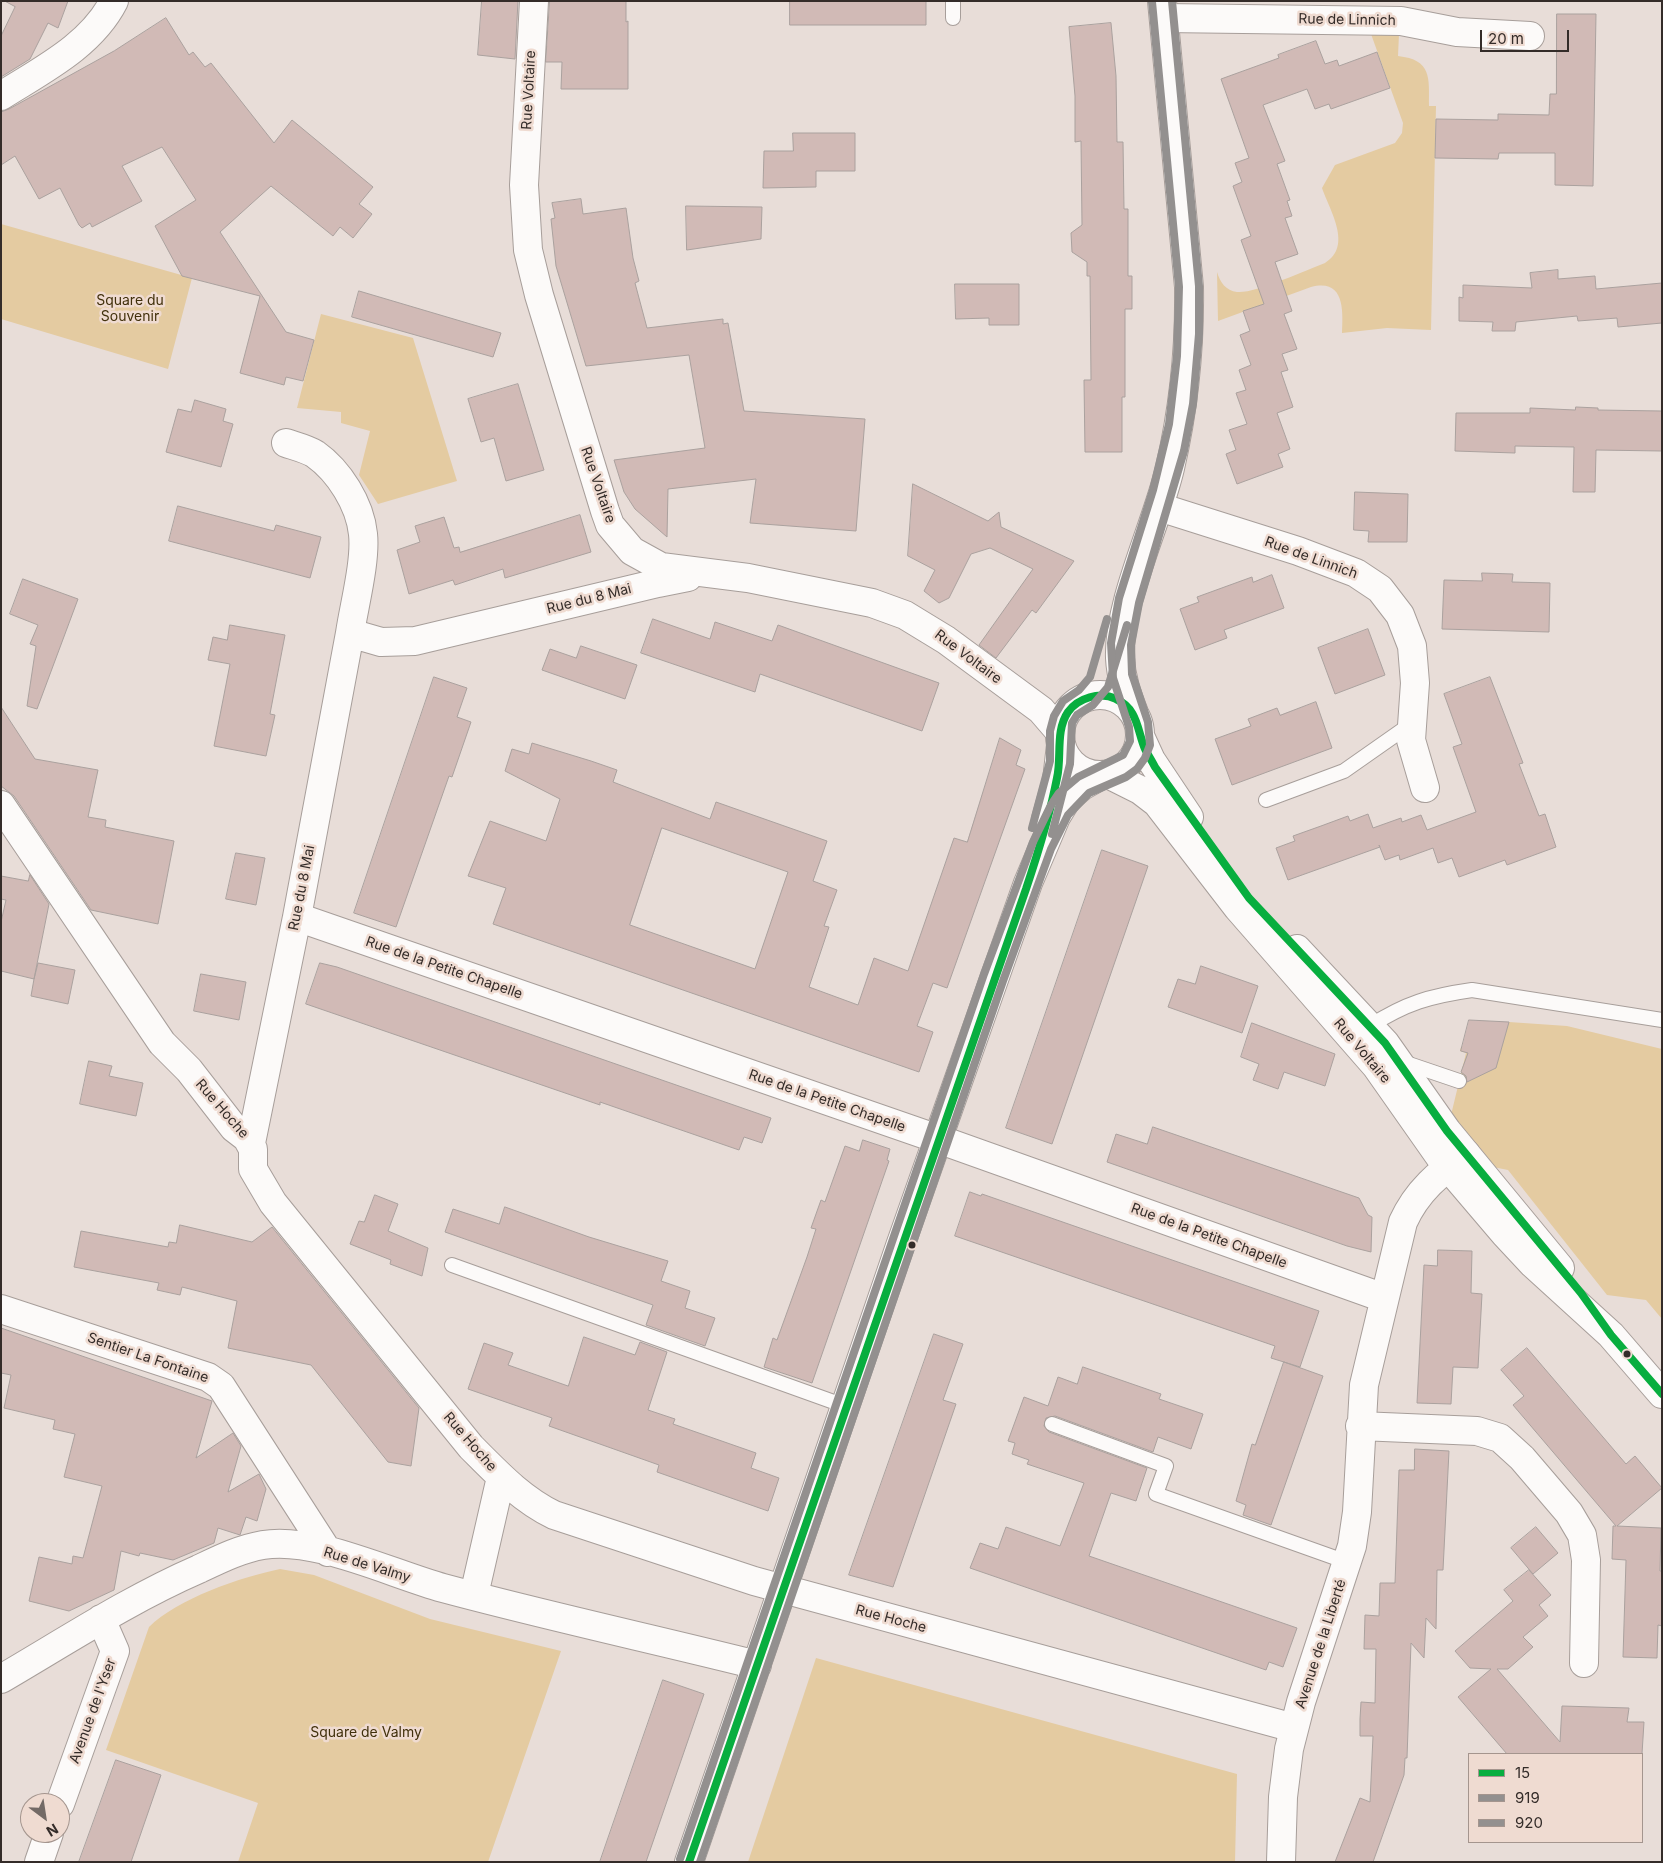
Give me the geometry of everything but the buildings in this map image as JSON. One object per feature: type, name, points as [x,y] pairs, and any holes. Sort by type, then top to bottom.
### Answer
[{"type":"street","points":[[1,96],[75,48],[100,23],[114,1]]},
{"type":"street","name":"Rue Voltaire","points":[[534,1],[524,185],[528,250],[539,295],[605,511],[620,540],[643,559],[661,567],[757,580],[890,608],[925,626],[946,640],[1041,710],[1061,739]]},
{"type":"street","name":"Rue de Linnich","points":[[1137,725],[1126,691],[1120,657],[1121,641],[1131,593],[1159,507],[1181,416],[1190,334],[1189,287],[1163,10],[1401,21],[1457,32],[1530,36]]},
{"type":"street","name":"Rue du 8 Mai","points":[[251,1143],[297,917],[350,633],[363,551],[363,536],[358,513],[339,479],[314,453],[286,443]]},
{"type":"street","name":"Rue de Linnich","points":[[1159,507],[1307,554],[1356,573],[1380,589],[1400,615],[1412,646],[1415,683],[1411,724],[1414,755],[1425,788]]},
{"type":"street","name":"Rue du 8 Mai","points":[[350,633],[381,642],[415,641],[658,583],[712,574]]},
{"type":"street","name":"Rue de Linnich","points":[[1086,698],[1099,682],[1117,622],[1131,593]]},
{"type":"street","points":[[689,1862],[845,1406],[1028,883],[1056,817],[1067,799],[1082,786],[1104,775],[1119,771],[1133,758],[1137,725],[1121,701],[1110,696],[1098,695],[1086,698],[1070,708],[1063,720],[1057,780],[1028,883]]},
{"type":"street","name":"Rue Voltaire","points":[[1137,725],[1151,760],[1175,798],[1249,898],[1370,1026],[1396,1059],[1431,1110],[1457,1160]]},
{"type":"street","points":[[1061,739],[1066,757],[1075,767],[1087,773],[1104,775]]},
{"type":"street","name":"Rue Voltaire","points":[[1104,775],[1140,790],[1161,808],[1238,908],[1457,1160],[1581,1293],[1611,1335],[1662,1394]]},
{"type":"street","name":"Rue Hoche","points":[[1,805],[162,1043],[181,1061],[219,1110],[251,1143],[253,1169],[273,1203],[472,1447],[501,1478],[527,1499],[554,1515],[782,1588],[1294,1728]]},
{"type":"street","name":"Rue de la Petite Chapelle","points":[[297,917],[938,1139],[1384,1298]]},
{"type":"street","name":"Avenue de la Liberté","points":[[1281,1862],[1283,1798],[1294,1728],[1347,1562],[1357,1512],[1360,1426],[1367,1364],[1403,1222],[1413,1201],[1457,1160]]},
{"type":"street","name":"Sentier La Fontaine","points":[[1,1309],[208,1377],[222,1386],[328,1552]]},
{"type":"street","points":[[1360,1426],[1477,1430],[1500,1438],[1522,1458],[1569,1513],[1582,1535],[1586,1560],[1584,1663]]},
{"type":"street","name":"Rue Hoche","points":[[474,1596],[501,1478]]},
{"type":"street","name":"Rue de Valmy","points":[[1,1680],[101,1619],[170,1581],[240,1550],[265,1545],[288,1544],[328,1552],[474,1596],[757,1665]]},
{"type":"street","name":"Avenue de l'Yser","points":[[64,1793],[114,1651],[101,1619]]},
{"type":"street","points":[[39,1862],[46,1843]]},
{"type":"lane","points":[[953,1],[953,18]]},
{"type":"lane","points":[[1266,800],[1344,771],[1411,724]]},
{"type":"lane","points":[[1370,1026],[1397,1008],[1441,994],[1472,990],[1662,1020]]},
{"type":"lane","points":[[1396,1059],[1459,1081]]},
{"type":"lane","points":[[452,1266],[845,1406]]},
{"type":"lane","points":[[1052,1424],[1166,1466],[1156,1494],[1347,1562]]},
{"type":"green space","points":[[1371,34],[1399,34],[1398,56],[1417,61],[1423,66],[1428,78],[1429,106],[1436,106],[1431,330],[1387,328],[1342,333],[1342,306],[1340,298],[1330,287],[1322,285],[1311,287],[1218,321],[1217,272],[1227,288],[1237,292],[1245,292],[1267,286],[1325,263],[1333,256],[1337,247],[1337,228],[1322,188],[1335,165],[1395,143],[1402,133],[1403,123]]},
{"type":"green space","name":"Square du Souvenir","points":[[1,224],[192,278],[168,369],[1,319]]},
{"type":"green space","points":[[321,314],[413,338],[457,481],[378,504],[359,475],[370,431],[341,423],[341,412],[297,408]]},
{"type":"green space","points":[[1509,1022],[1567,1026],[1662,1049],[1662,1319],[1646,1300],[1607,1295],[1508,1170],[1493,1167],[1451,1115],[1466,1053],[1460,1051],[1461,1047]]},
{"type":"green space","name":"Square de Valmy","points":[[280,1569],[314,1575],[430,1619],[561,1651],[488,1862],[238,1862],[258,1803],[106,1750],[149,1627],[176,1607],[210,1590]]},
{"type":"green space","points":[[816,1658],[1237,1774],[1235,1862],[748,1862]]},
{"type":"transit line","name":"919","points":[[700,1862],[1003,981],[1051,849],[1068,815],[1089,793],[1126,777],[1137,769],[1145,758],[1150,745],[1148,722],[1132,674],[1131,645],[1139,603],[1184,451],[1193,404],[1199,334],[1199,286],[1172,1]]},
{"type":"transit line","name":"920","points":[[680,1859],[984,974],[1033,842],[1059,793],[1078,777],[1123,755],[1130,741],[1129,727],[1113,678],[1111,643],[1119,598],[1153,490],[1169,424],[1177,356],[1179,287],[1152,2]]},
{"type":"transit line","name":"920","points":[[1032,828],[1050,761],[1050,731],[1054,716],[1063,701],[1079,690],[1090,677],[1107,619]]},
{"type":"transit line","name":"919","points":[[1052,834],[1070,764],[1072,723],[1077,715],[1093,705],[1108,687],[1127,625]]},
{"type":"transit line","name":"15","points":[[689,1862],[1030,875],[1054,792],[1058,770],[1060,736],[1064,719],[1072,707],[1083,700],[1096,696],[1110,697],[1129,708],[1136,721],[1145,749],[1155,767],[1249,898],[1385,1043],[1447,1131],[1581,1293],[1611,1335],[1662,1394]]}]
